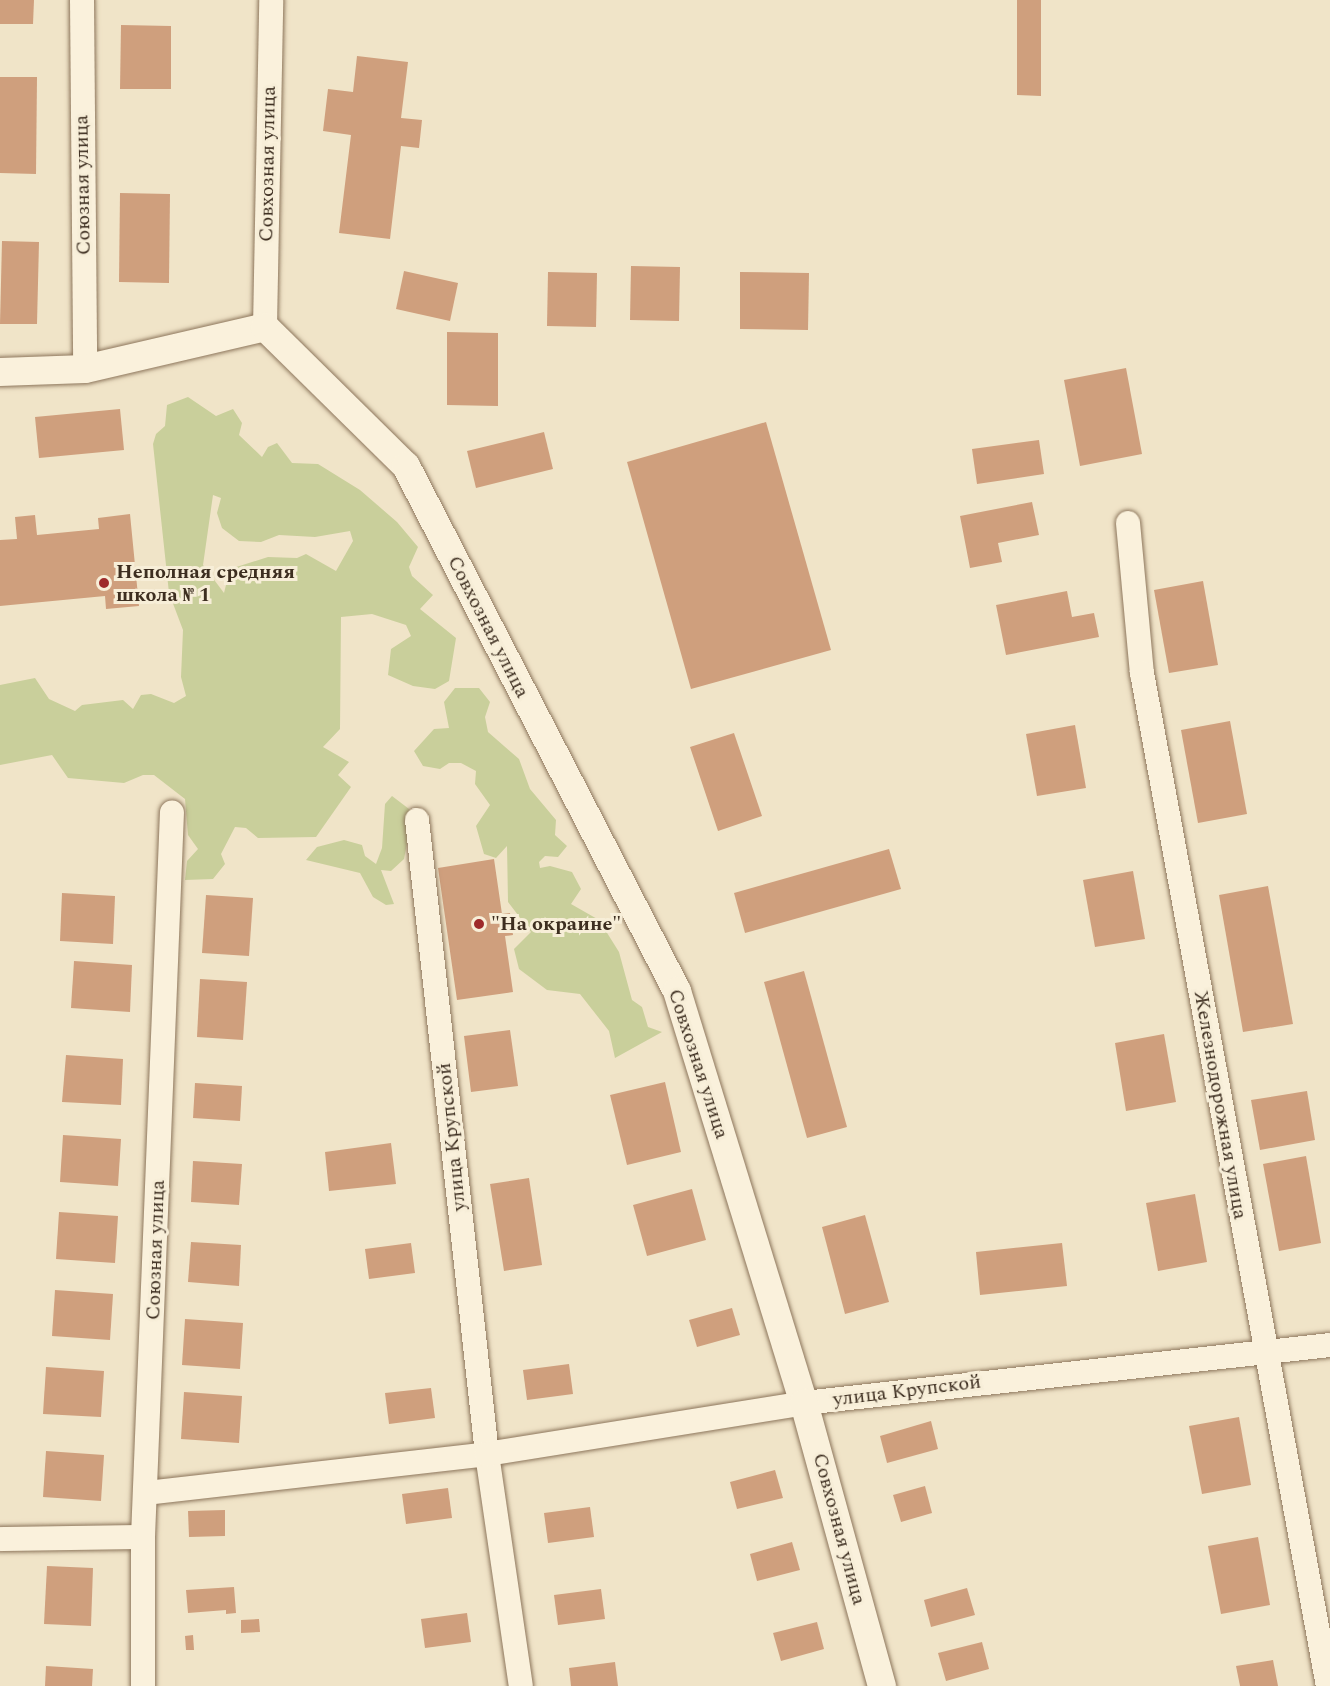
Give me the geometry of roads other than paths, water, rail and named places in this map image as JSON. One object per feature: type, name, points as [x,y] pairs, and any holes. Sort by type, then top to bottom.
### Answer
[{"type":"street","name":"Союзная улица","points":[[82,0],[85,369]]},
{"type":"street","name":"Совхозная улица","points":[[271,0],[265,327],[406,466],[677,991],[804,1403],[882,1686]]},
{"type":"street","points":[[0,372],[85,369],[265,327]]},
{"type":"street","name":"Железнодорожная улица","points":[[1128,523],[1142,673],[1328,1686]]},
{"type":"street","name":"Союзная улица","points":[[143,1686],[143,1537],[172,813]]},
{"type":"street","name":"улица Крупской","points":[[417,820],[487,1454],[522,1686]]},
{"type":"street","name":"улица Крупской","points":[[146,1493],[487,1454],[804,1403],[1265,1350],[1330,1345]]},
{"type":"street","points":[[0,1539],[143,1537]]},
{"type":"place","name":"Неполная средняя школа № 1","points":[[104,583]]},
{"type":"place","name":"\"На окраине\"","points":[[479,924]]}]
